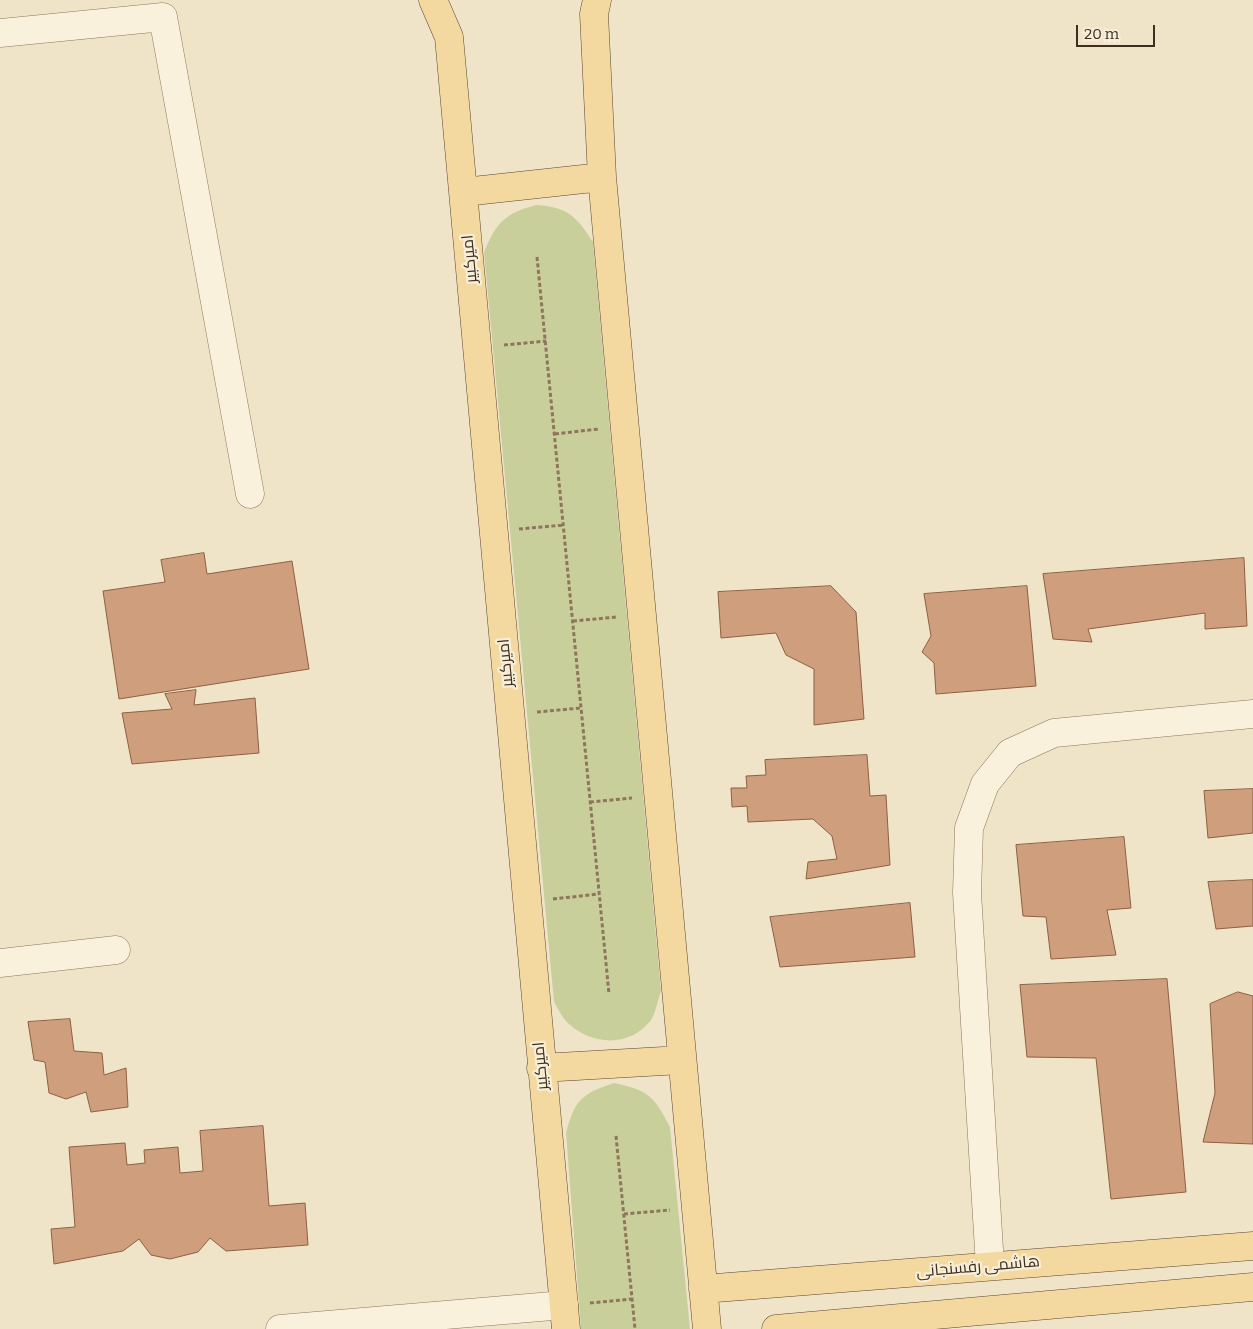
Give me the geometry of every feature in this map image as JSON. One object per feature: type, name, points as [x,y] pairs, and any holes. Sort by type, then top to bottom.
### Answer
[{"type":"main road","name":"امیرکبیر","points":[[433,0],[449,37],[565,1317]]},
{"type":"main road","points":[[597,0],[594,14],[602,177],[707,1329]]},
{"type":"main road","points":[[464,192],[602,177]]},
{"type":"main road","points":[[541,1068],[681,1060]]},
{"type":"main road","name":"هاشمی رفسنجانی","points":[[703,1289],[1253,1246]]},
{"type":"main road","points":[[776,1329],[1253,1287]]},
{"type":"street","points":[[0,33],[164,17],[250,494]]},
{"type":"street","points":[[990,1266],[967,893],[969,828],[985,784],[1010,753],[1054,733],[1253,714]]},
{"type":"street","points":[[0,963],[116,950]]},
{"type":"street","points":[[280,1329],[565,1317]]},
{"type":"path","points":[[538,257],[609,994]]},
{"type":"path","points":[[478,348],[546,342]]},
{"type":"path","points":[[555,434],[624,427]]},
{"type":"path","points":[[494,532],[564,525]]},
{"type":"path","points":[[573,621],[641,614]]},
{"type":"path","points":[[510,715],[581,708]]},
{"type":"path","points":[[590,802],[658,796]]},
{"type":"path","points":[[527,902],[599,894]]},
{"type":"path","points":[[616,1136],[635,1329]]},
{"type":"path","points":[[624,1214],[695,1207]]},
{"type":"path","points":[[565,1317],[632,1298]]},
{"type":"green space","points":[[536,205],[556,208],[570,214],[593,242],[661,991],[651,1020],[643,1029],[623,1039],[600,1040],[579,1031],[569,1024],[554,1002],[484,252],[493,233],[503,221],[516,212]]},
{"type":"green space","points":[[614,1083],[635,1088],[649,1096],[659,1108],[670,1127],[690,1329],[581,1329],[566,1133],[576,1106],[581,1100],[594,1091]]},
{"type":"building","points":[[204,553],[207,574],[292,561],[309,669],[119,699],[103,591],[165,582],[161,560]]},
{"type":"building","points":[[1244,558],[1247,626],[1205,629],[1205,613],[1088,629],[1092,642],[1053,639],[1043,574]]},
{"type":"building","points":[[831,586],[856,612],[864,719],[814,725],[814,669],[786,655],[776,633],[721,638],[718,592]]},
{"type":"building","points":[[1027,586],[1036,686],[936,694],[934,663],[922,652],[931,636],[924,594]]},
{"type":"building","points":[[196,690],[194,705],[255,698],[259,753],[132,764],[122,713],[172,709],[165,694]]},
{"type":"building","points":[[867,755],[870,796],[886,795],[890,865],[806,879],[808,862],[837,859],[832,836],[813,819],[748,822],[747,806],[732,807],[731,788],[747,788],[746,776],[766,775],[765,760]]},
{"type":"building","points":[[1253,789],[1253,833],[1208,838],[1204,791]]},
{"type":"building","points":[[1124,837],[1131,908],[1107,910],[1116,955],[1051,959],[1046,917],[1023,916],[1016,845]]},
{"type":"building","points":[[1253,880],[1253,926],[1216,929],[1208,882]]},
{"type":"building","points":[[910,903],[915,957],[780,967],[770,917]]},
{"type":"building","points":[[1167,979],[1186,1192],[1111,1199],[1096,1058],[1027,1057],[1020,985]]},
{"type":"building","points":[[1238,992],[1253,996],[1253,1144],[1203,1142],[1215,1093],[1210,1004]]},
{"type":"building","points":[[70,1019],[74,1051],[102,1053],[104,1075],[126,1068],[128,1107],[91,1112],[86,1092],[66,1099],[49,1093],[45,1062],[34,1060],[28,1022]]},
{"type":"building","points":[[263,1126],[269,1206],[305,1203],[308,1245],[226,1251],[210,1238],[198,1252],[170,1259],[151,1255],[139,1239],[123,1251],[54,1264],[51,1229],[75,1227],[69,1147],[125,1143],[127,1165],[145,1163],[144,1150],[178,1147],[180,1173],[203,1171],[200,1131]]}]
